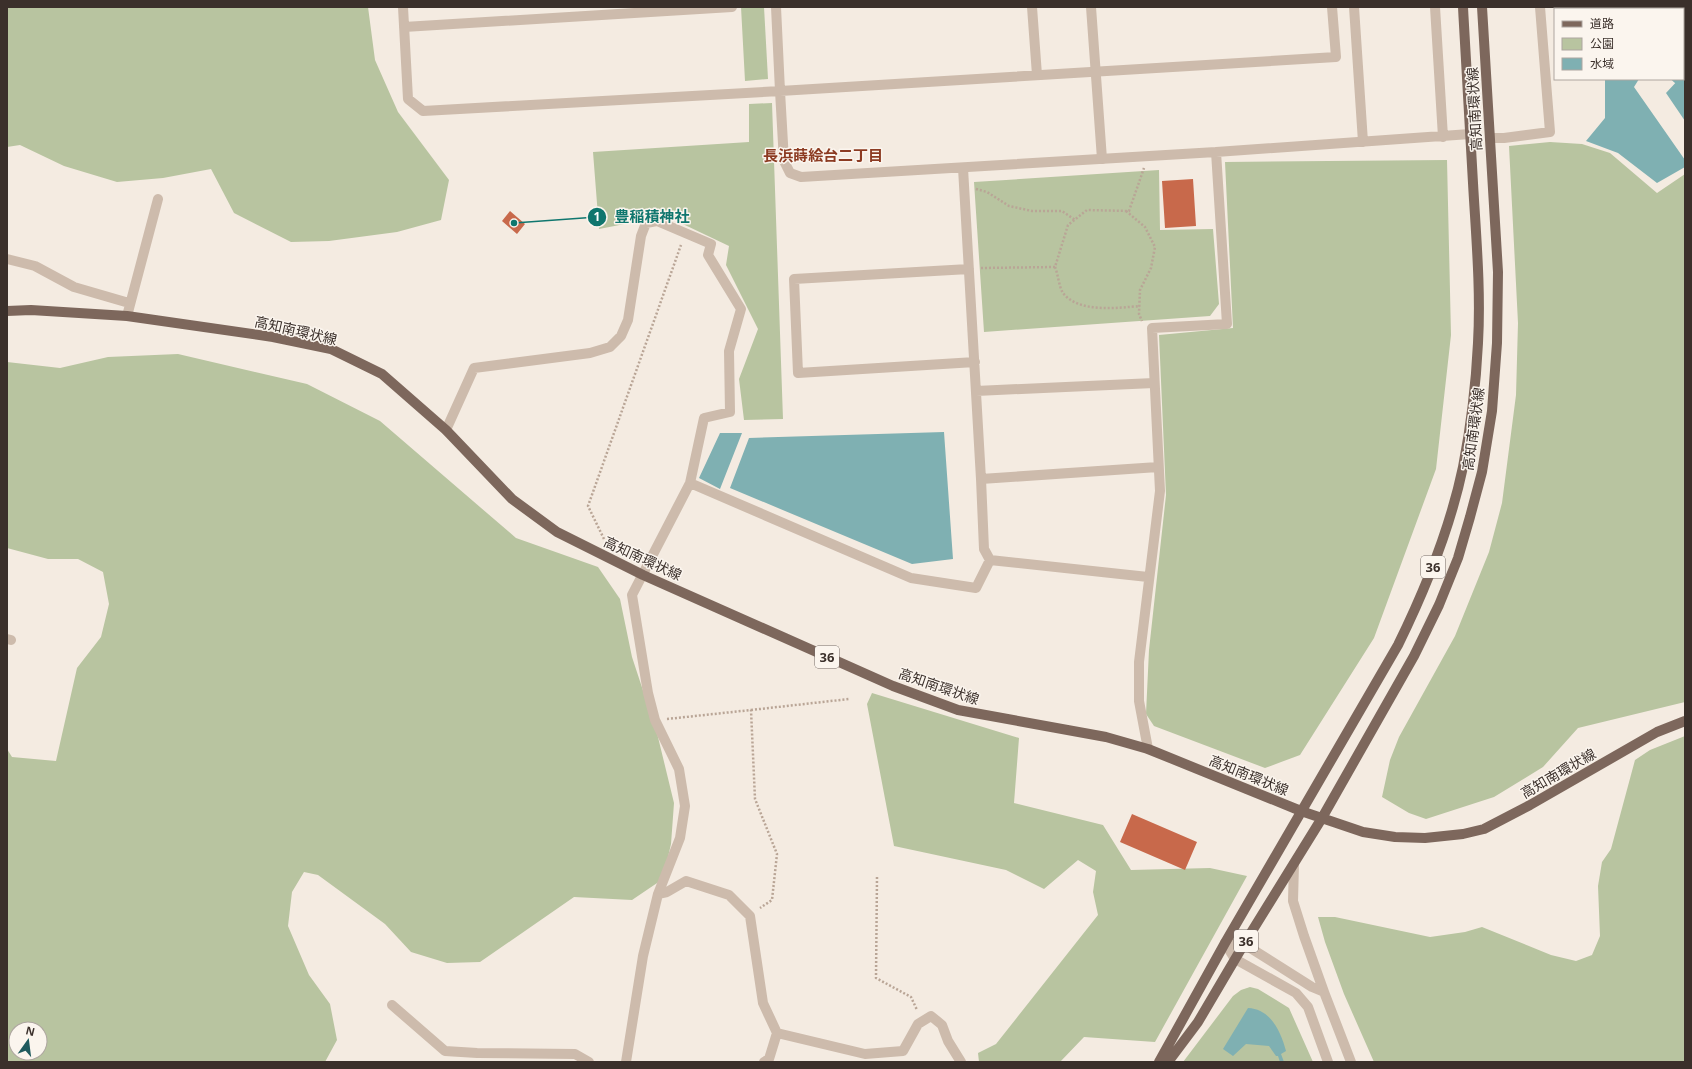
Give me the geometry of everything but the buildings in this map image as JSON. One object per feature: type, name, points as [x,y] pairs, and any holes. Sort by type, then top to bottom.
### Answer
[{"type":"main road","name":"高知南環状線","points":[[1159,1062],[1224,943],[1284,843],[1301,811],[1398,645],[1420,599],[1439,552],[1462,467],[1472,408],[1478,343],[1478,270],[1462,7]]},
{"type":"main road","name":"高知南環状線","points":[[1168,1062],[1198,1022],[1244,944],[1322,818],[1414,656],[1439,605],[1458,558],[1482,472],[1492,411],[1497,343],[1498,272],[1482,7]]},
{"type":"main road","name":"高知南環状線","points":[[7,312],[31,310],[126,316],[272,336],[331,349],[382,374],[446,430],[512,499],[557,532],[643,575],[893,686],[958,710],[1106,737],[1148,749],[1301,811],[1363,832],[1395,837],[1425,838],[1463,834],[1484,829],[1530,805],[1657,732],[1685,721]]},
{"type":"street","points":[[403,7],[408,99],[423,111],[1336,57],[1332,7]]},
{"type":"street","points":[[404,27],[732,7]]},
{"type":"street","points":[[776,7],[784,161],[790,173],[801,177],[1216,152],[1470,134]]},
{"type":"street","points":[[1032,7],[1037,75]]},
{"type":"street","points":[[1091,7],[1102,159]]},
{"type":"street","points":[[1354,7],[1363,142]]},
{"type":"street","points":[[1435,7],[1443,137]]},
{"type":"street","points":[[1490,138],[1504,138],[1550,132],[1540,7]]},
{"type":"street","points":[[1148,749],[1139,701],[1139,670],[1148,577],[1160,491],[1152,328],[1227,324],[1216,152]]},
{"type":"street","points":[[963,168],[984,549],[990,560]]},
{"type":"street","points":[[126,316],[158,199]]},
{"type":"street","points":[[446,430],[474,368],[590,354],[610,346],[620,336],[628,320],[641,236],[646,223],[657,221],[711,244],[708,255],[741,310],[729,351],[730,412],[704,418],[690,483],[632,595],[648,693],[654,720],[679,769],[685,806],[680,838],[658,894],[643,956],[626,1062]]},
{"type":"street","points":[[7,260],[35,266],[74,286],[129,304]]},
{"type":"street","points":[[969,269],[794,279],[798,373],[974,362]]},
{"type":"street","points":[[976,391],[1154,383]]},
{"type":"street","points":[[981,479],[1158,467]]},
{"type":"street","points":[[690,483],[912,578],[976,588],[990,560]]},
{"type":"street","points":[[990,560],[1148,577]]},
{"type":"street","points":[[1294,864],[1294,901],[1304,936],[1351,1062]]},
{"type":"street","points":[[658,894],[667,892],[686,881],[729,895],[750,916],[762,1003],[776,1033],[769,1059],[764,1062]]},
{"type":"street","points":[[1224,943],[1244,944],[1312,987],[1324,992]]},
{"type":"street","points":[[1224,943],[1235,959],[1296,993],[1308,1007],[1328,1062]]},
{"type":"street","points":[[392,1005],[445,1051],[477,1053],[575,1054],[588,1062]]},
{"type":"street","points":[[776,1033],[865,1054],[903,1051],[918,1024],[931,1016],[942,1025],[948,1041],[961,1062]]},
{"type":"path","points":[[1140,306],[1119,308],[1089,307],[1075,303],[1063,293],[1055,267],[1068,224],[1087,210],[1128,211],[1148,156]]},
{"type":"path","points":[[964,186],[987,192],[1009,206],[1032,211],[1062,211],[1074,220]]},
{"type":"path","points":[[1125,211],[1145,227],[1154,247],[1151,268],[1140,290],[1139,314],[1143,323],[1152,328]]},
{"type":"path","points":[[604,539],[588,506],[686,233]]},
{"type":"path","points":[[969,269],[1055,267]]},
{"type":"path","points":[[654,720],[849,699]]},
{"type":"path","points":[[750,916],[772,900],[777,854],[755,799],[751,710]]},
{"type":"path","points":[[877,878],[876,978],[911,998],[922,1022]]},
{"type":"green space","points":[[7,7],[368,7],[375,60],[398,112],[449,180],[441,220],[397,232],[329,241],[291,242],[234,213],[211,169],[163,178],[117,182],[64,166],[20,145],[7,147]]},
{"type":"green space","points":[[741,7],[764,7],[768,79],[745,81]]},
{"type":"green space","points":[[772,103],[783,419],[744,420],[739,379],[758,329],[726,265],[729,246],[666,216],[599,229],[593,152],[749,142],[749,104]]},
{"type":"green space","points":[[1550,142],[1582,144],[1610,153],[1657,193],[1685,174],[1685,702],[1578,728],[1543,767],[1494,797],[1426,819],[1409,813],[1382,797],[1390,760],[1399,737],[1455,636],[1489,552],[1502,503],[1516,395],[1518,323],[1509,146]]},
{"type":"green space","points":[[1447,160],[1451,335],[1436,469],[1374,638],[1300,755],[1265,768],[1154,726],[1146,714],[1149,650],[1166,495],[1159,335],[1233,328],[1225,162]]},
{"type":"green space","points":[[1159,170],[1160,230],[1213,229],[1219,304],[1210,316],[984,332],[974,182]]},
{"type":"green space","points":[[178,354],[307,384],[380,421],[516,538],[598,567],[620,599],[632,657],[657,733],[674,803],[671,844],[663,879],[632,900],[574,897],[480,962],[447,963],[411,952],[385,924],[318,875],[304,872],[292,892],[288,926],[309,975],[330,1004],[337,1040],[325,1062],[7,1062],[7,749],[12,757],[56,761],[77,668],[101,637],[109,604],[103,572],[78,559],[48,559],[7,548],[7,362],[60,368],[108,357]]},
{"type":"green space","points":[[872,693],[1019,738],[1014,803],[1103,825],[1131,870],[1210,868],[1247,876],[1155,1042],[1084,1037],[1060,1062],[979,1062],[978,1053],[996,1044],[1098,915],[1093,892],[1096,871],[1078,860],[1044,889],[1006,870],[894,846],[867,704]]},
{"type":"green space","points":[[1685,736],[1685,1062],[1374,1062],[1344,994],[1325,942],[1318,917],[1335,917],[1430,937],[1465,932],[1482,927],[1551,955],[1576,961],[1592,955],[1600,936],[1598,886],[1602,862],[1611,849],[1635,760],[1650,750]]},
{"type":"green space","points":[[1250,987],[1258,989],[1289,1008],[1313,1062],[1183,1062],[1233,996],[1241,990]]},
{"type":"water","points":[[1685,72],[1685,121],[1666,93],[1678,80],[1684,80]]},
{"type":"water","points":[[1605,80],[1638,80],[1634,87],[1685,160],[1685,167],[1657,183],[1618,153],[1586,141],[1605,118]]},
{"type":"water","points":[[944,432],[953,559],[912,564],[730,488],[749,438]]},
{"type":"water","points":[[720,433],[742,433],[720,489],[699,478]]},
{"type":"water","points":[[1248,1008],[1263,1012],[1278,1029],[1286,1051],[1281,1054],[1284,1062],[1280,1062],[1278,1056],[1276,1056],[1269,1046],[1246,1044],[1233,1056],[1223,1049]]},
{"type":"place","name":"豊稲積神社","points":[[514,223]]},
{"type":"district","name":"長浜蒔絵台二丁目","points":[[823,155]]}]
